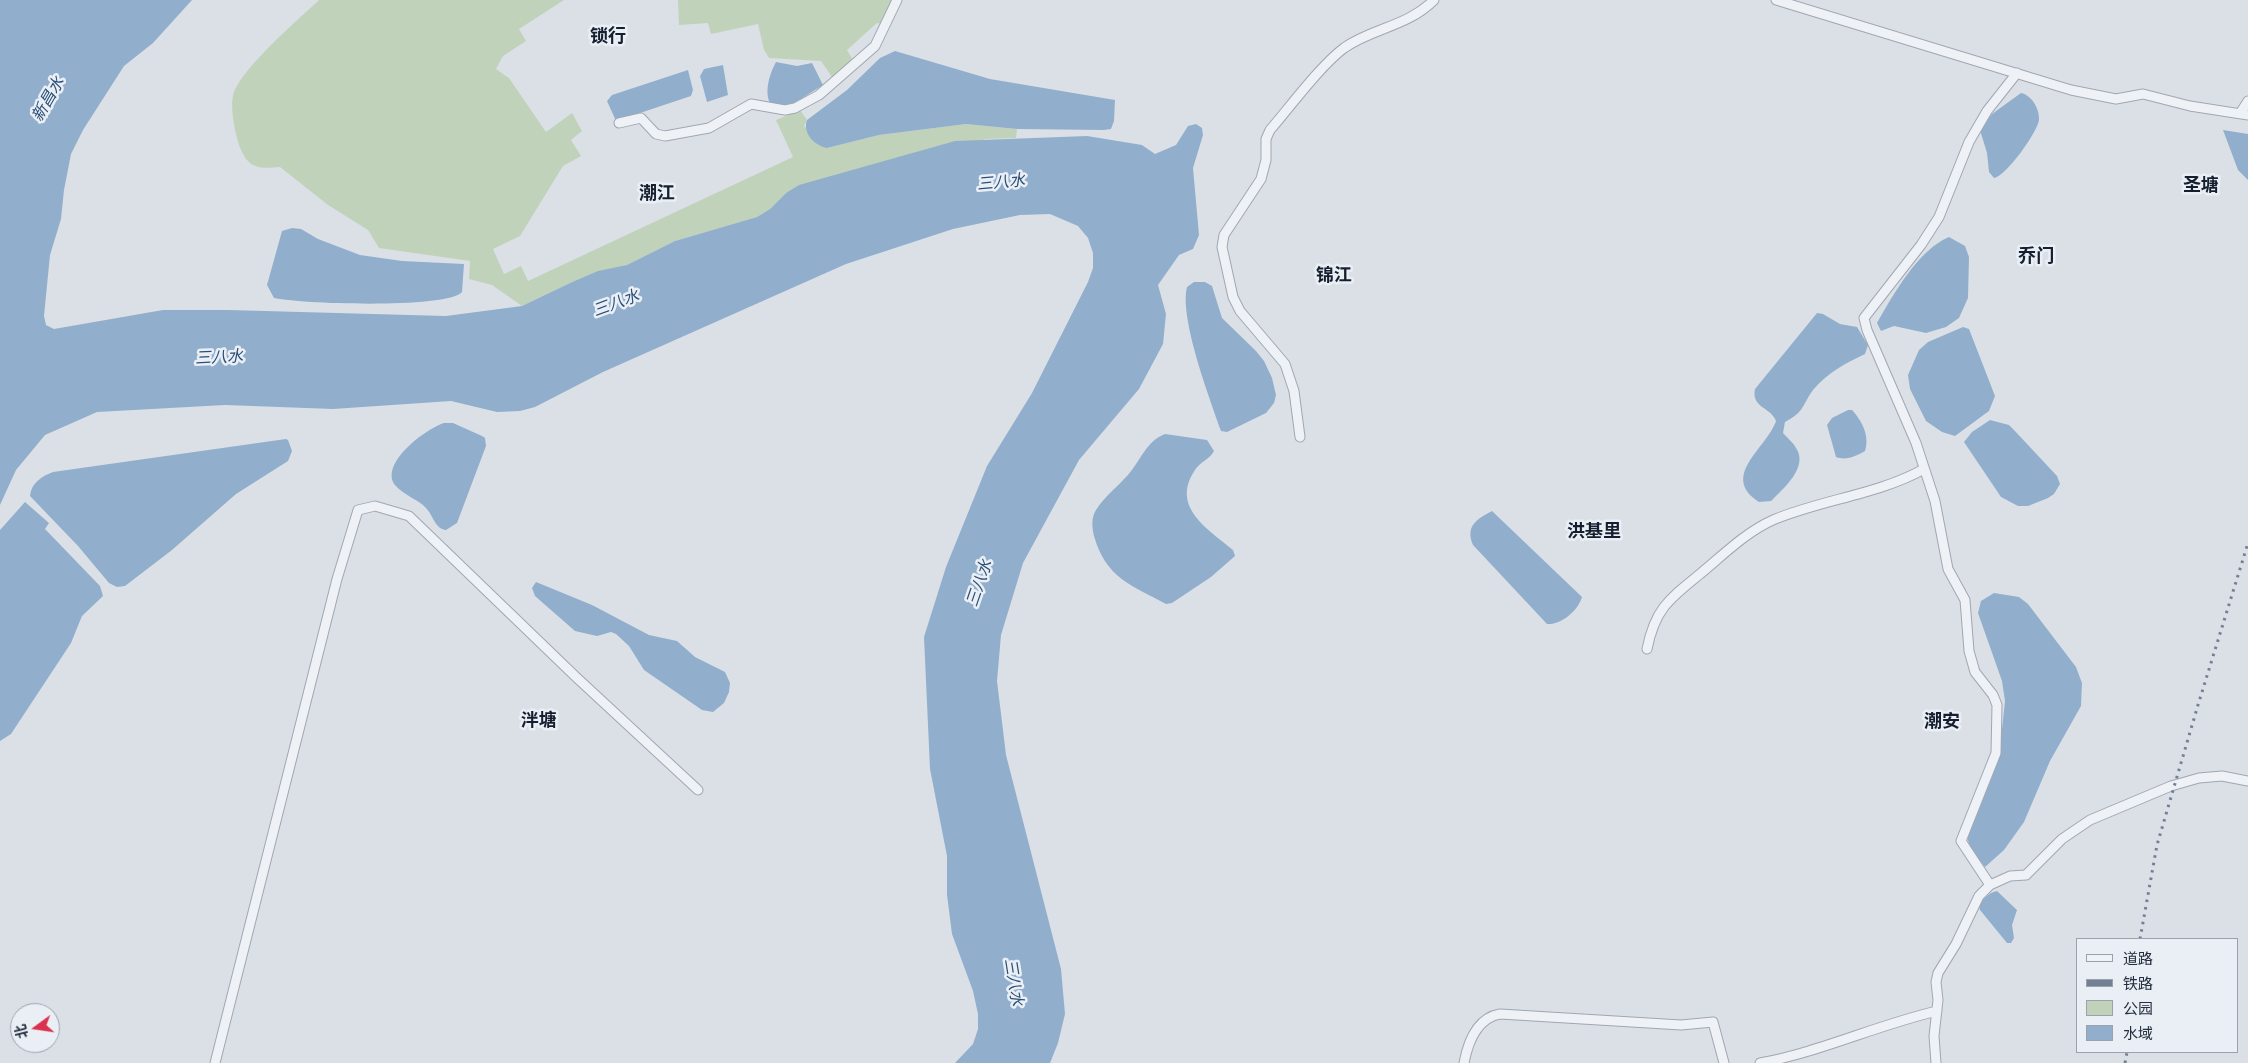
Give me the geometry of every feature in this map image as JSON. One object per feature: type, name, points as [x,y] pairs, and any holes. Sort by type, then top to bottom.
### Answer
[{"type":"street","points":[[619,123],[641,118],[656,134],[665,136],[709,128],[751,104],[779,111],[795,108],[818,95],[875,46],[897,0]]},
{"type":"street","points":[[1300,436],[1294,391],[1285,364],[1240,311],[1233,297],[1222,247],[1224,235],[1261,179],[1266,160],[1266,139],[1270,130],[1325,67],[1344,48],[1404,22],[1434,0]]},
{"type":"street","points":[[1776,0],[2055,86],[2116,99],[2143,94],[2190,106],[2245,114],[2248,101]]},
{"type":"street","points":[[1990,885],[1961,841],[1996,753],[1997,705],[1993,695],[1976,672],[1969,650],[1965,600],[1948,569],[1938,514],[1924,469],[1879,354],[1866,330],[1864,318],[1921,245],[1939,217],[1969,142],[1987,111],[2017,74]]},
{"type":"street","points":[[1647,649],[1651,627],[1661,608],[1744,538],[1771,521],[1792,513],[1902,481],[1924,469]]},
{"type":"street","points":[[215,1063],[337,579],[358,510],[375,506],[409,516],[698,790]]},
{"type":"street","points":[[1936,1063],[1934,1043],[1936,982],[1939,970],[1956,944],[1979,896],[1990,885],[2010,876],[2026,875],[2062,839],[2090,820],[2171,786],[2199,778],[2222,776],[2248,781]]},
{"type":"street","points":[[1760,1063],[1786,1058],[1907,1018],[1936,1011]]},
{"type":"street","points":[[1464,1063],[1474,1034],[1479,1026],[1488,1017],[1500,1014],[1681,1025],[1712,1022],[1724,1063]]},
{"type":"green space","points":[[319,0],[564,0],[519,29],[526,41],[503,56],[496,69],[509,78],[546,132],[572,113],[582,131],[571,140],[581,156],[563,166],[520,236],[493,249],[504,274],[521,266],[528,281],[793,157],[776,120],[800,110],[807,120],[804,126],[827,148],[879,135],[966,124],[1017,129],[1016,138],[986,139],[786,193],[770,209],[757,217],[675,241],[627,265],[570,283],[522,306],[492,285],[469,279],[470,261],[379,248],[368,230],[328,205],[280,167],[259,167],[250,163],[242,153],[235,127],[232,101],[237,85],[270,46]]},
{"type":"green space","points":[[678,0],[892,0],[882,24],[877,23],[847,50],[853,60],[832,77],[821,61],[769,58],[764,50],[758,24],[711,34],[708,23],[679,25]]},
{"type":"water","points":[[0,0],[192,0],[153,43],[124,66],[83,130],[71,154],[61,219],[50,255],[44,316],[46,325],[54,329],[163,310],[446,316],[522,306],[598,271],[627,265],[675,241],[757,217],[770,209],[786,193],[799,185],[955,141],[1087,136],[1142,145],[1155,154],[1176,145],[1188,126],[1196,124],[1202,128],[1203,135],[1193,168],[1199,235],[1193,249],[1179,255],[1158,285],[1166,314],[1163,344],[1139,389],[1079,460],[1023,563],[1001,635],[997,681],[1006,755],[1061,969],[1065,1014],[1058,1043],[1050,1063],[955,1063],[973,1044],[978,1029],[978,1014],[973,991],[952,934],[947,895],[947,856],[930,769],[924,637],[946,567],[987,466],[1032,393],[1088,282],[1093,268],[1093,253],[1088,238],[1078,226],[1050,214],[1020,215],[953,229],[846,264],[603,372],[535,407],[520,411],[497,412],[451,401],[333,409],[225,405],[97,412],[45,435],[16,470],[0,505]]},
{"type":"water","points":[[895,51],[990,79],[1115,100],[1114,121],[1111,129],[1104,130],[1017,129],[966,124],[879,135],[827,148],[814,142],[806,130],[807,120],[847,90],[880,58]]},
{"type":"water","points":[[776,62],[797,66],[812,63],[823,85],[791,105],[785,106],[770,103],[768,88]]},
{"type":"water","points":[[723,65],[728,95],[707,102],[700,76],[704,69]]},
{"type":"water","points":[[688,70],[693,90],[691,96],[616,121],[607,101],[612,95]]},
{"type":"water","points":[[2021,93],[2032,100],[2038,112],[2039,120],[2033,134],[2020,153],[2006,170],[1994,178],[1989,172],[1987,153],[1980,130],[1992,114]]},
{"type":"water","points":[[2223,130],[2248,134],[2248,180],[2238,170]]},
{"type":"water","points":[[292,228],[301,229],[318,239],[360,255],[402,261],[464,264],[462,292],[451,297],[430,301],[372,304],[312,302],[274,298],[267,285],[282,231]]},
{"type":"water","points":[[1949,237],[1965,246],[1969,257],[1968,298],[1959,318],[1946,327],[1926,333],[1894,326],[1881,331],[1877,323],[1907,274],[1927,252]]},
{"type":"water","points":[[1194,282],[1205,282],[1212,286],[1222,318],[1264,361],[1272,378],[1276,395],[1274,403],[1266,413],[1227,432],[1221,431],[1191,338],[1186,301],[1187,287]]},
{"type":"water","points":[[1817,313],[1823,314],[1840,324],[1857,327],[1868,345],[1865,354],[1824,378],[1813,390],[1799,412],[1785,422],[1783,433],[1795,446],[1799,455],[1797,470],[1788,484],[1771,501],[1759,502],[1748,492],[1744,482],[1744,472],[1776,421],[1756,400],[1755,389]]},
{"type":"water","points":[[1963,327],[1969,329],[1995,396],[1989,411],[1955,436],[1942,432],[1926,421],[1910,389],[1908,375],[1919,350],[1928,342]]},
{"type":"water","points":[[1852,410],[1862,424],[1866,434],[1865,451],[1848,458],[1840,458],[1836,457],[1827,425],[1832,418]]},
{"type":"water","points":[[1990,420],[2009,425],[2057,476],[2060,484],[2054,494],[2028,506],[2018,506],[2001,497],[1964,442],[1972,432]]},
{"type":"water","points":[[444,423],[453,423],[482,436],[485,438],[486,446],[457,523],[446,530],[439,527],[423,505],[402,492],[395,485],[392,476],[399,457],[407,448],[427,432]]},
{"type":"water","points":[[1165,434],[1207,440],[1214,451],[1195,470],[1188,483],[1187,495],[1189,506],[1203,525],[1233,550],[1235,556],[1211,577],[1172,603],[1166,604],[1121,579],[1113,571],[1105,562],[1099,550],[1092,523],[1094,513],[1099,505],[1127,476],[1148,447],[1158,437]]},
{"type":"water","points":[[286,439],[292,451],[288,461],[236,494],[172,550],[125,586],[117,587],[109,583],[78,546],[30,496],[32,487],[53,472]]},
{"type":"water","points":[[25,502],[49,523],[45,529],[100,586],[103,596],[82,616],[71,643],[11,734],[0,741],[0,530]]},
{"type":"water","points":[[1492,511],[1582,597],[1573,612],[1563,620],[1547,624],[1473,545],[1470,533],[1474,524]]},
{"type":"water","points":[[536,582],[592,605],[649,635],[677,641],[695,657],[725,672],[730,683],[729,692],[724,703],[713,712],[702,710],[644,670],[629,646],[616,634],[611,632],[597,636],[575,631],[535,596],[532,588]]},
{"type":"water","points":[[1994,593],[2019,597],[2028,604],[2076,667],[2082,683],[2081,706],[2050,761],[2024,822],[2004,850],[1985,867],[1970,848],[1967,836],[1999,758],[2005,701],[2002,681],[1978,613],[1981,601]]},
{"type":"water","points":[[1997,891],[2017,910],[2012,925],[2014,938],[2011,943],[2007,943],[1978,905],[1989,894]]},
{"type":"railway","points":[[2140,938],[2157,845],[2248,543]]},
{"type":"railway","points":[[2125,1063],[2127,1053]]},
{"type":"district","name":"锁行","points":[[608,36]]},
{"type":"district","name":"圣塘","points":[[2201,185]]},
{"type":"district","name":"潮江","points":[[657,193]]},
{"type":"district","name":"乔门","points":[[2036,256]]},
{"type":"district","name":"锦江","points":[[1334,275]]},
{"type":"district","name":"洪基里","points":[[1594,531]]},
{"type":"district","name":"泮塘","points":[[539,720]]},
{"type":"district","name":"潮安","points":[[1942,721]]},
{"type":"water label","name":"新昌水","points":[[48,99]]},
{"type":"water label","name":"三八水","points":[[1001,182]]},
{"type":"water label","name":"三八水","points":[[616,303]]},
{"type":"water label","name":"三八水","points":[[219,357]]},
{"type":"water label","name":"三八水","points":[[979,583]]},
{"type":"water label","name":"三八水","points":[[1014,982]]}]
